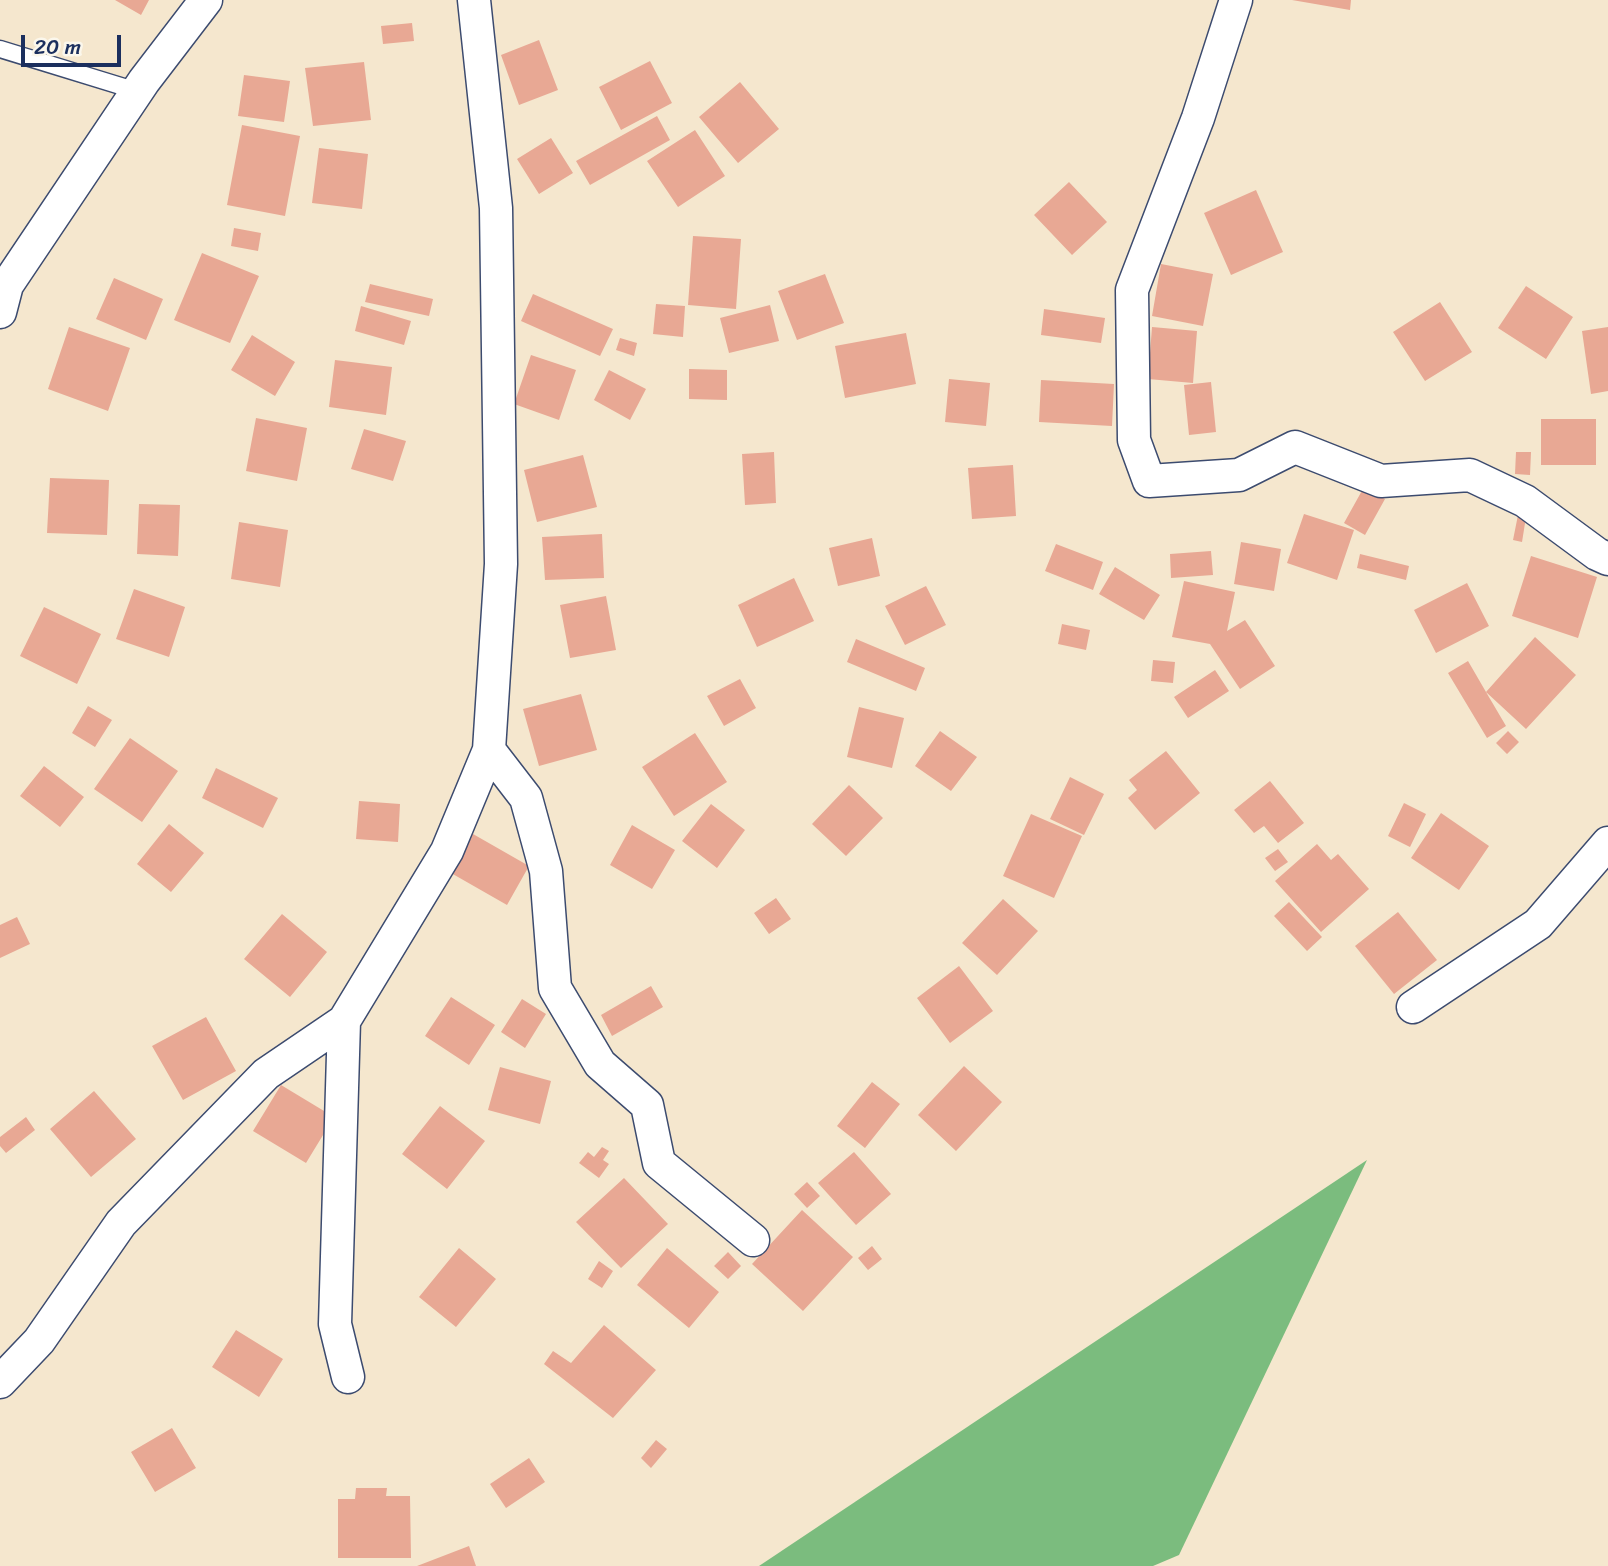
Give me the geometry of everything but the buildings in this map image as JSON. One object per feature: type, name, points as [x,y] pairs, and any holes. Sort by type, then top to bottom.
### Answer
[{"type":"street","points":[[0,312],[7,285],[137,92],[206,0]]},
{"type":"street","points":[[0,1382],[39,1340],[121,1223],[266,1074],[344,1021],[447,850],[489,750],[501,564],[496,208],[474,0]]},
{"type":"street","points":[[1236,0],[1199,118],[1132,290],[1134,440],[1149,481],[1239,475],[1295,447],[1381,481],[1470,475],[1525,500],[1597,554],[1608,559]]},
{"type":"street","points":[[489,750],[526,798],[546,871],[555,988],[600,1064],[647,1105],[659,1163],[753,1240]]},
{"type":"street","points":[[1413,1007],[1538,924],[1608,843]]},
{"type":"street","points":[[344,1021],[335,1324],[348,1377]]},
{"type":"lane","points":[[0,49],[137,92]]},
{"type":"green space","points":[[1367,1160],[1179,1555],[1153,1566],[759,1566]]}]
